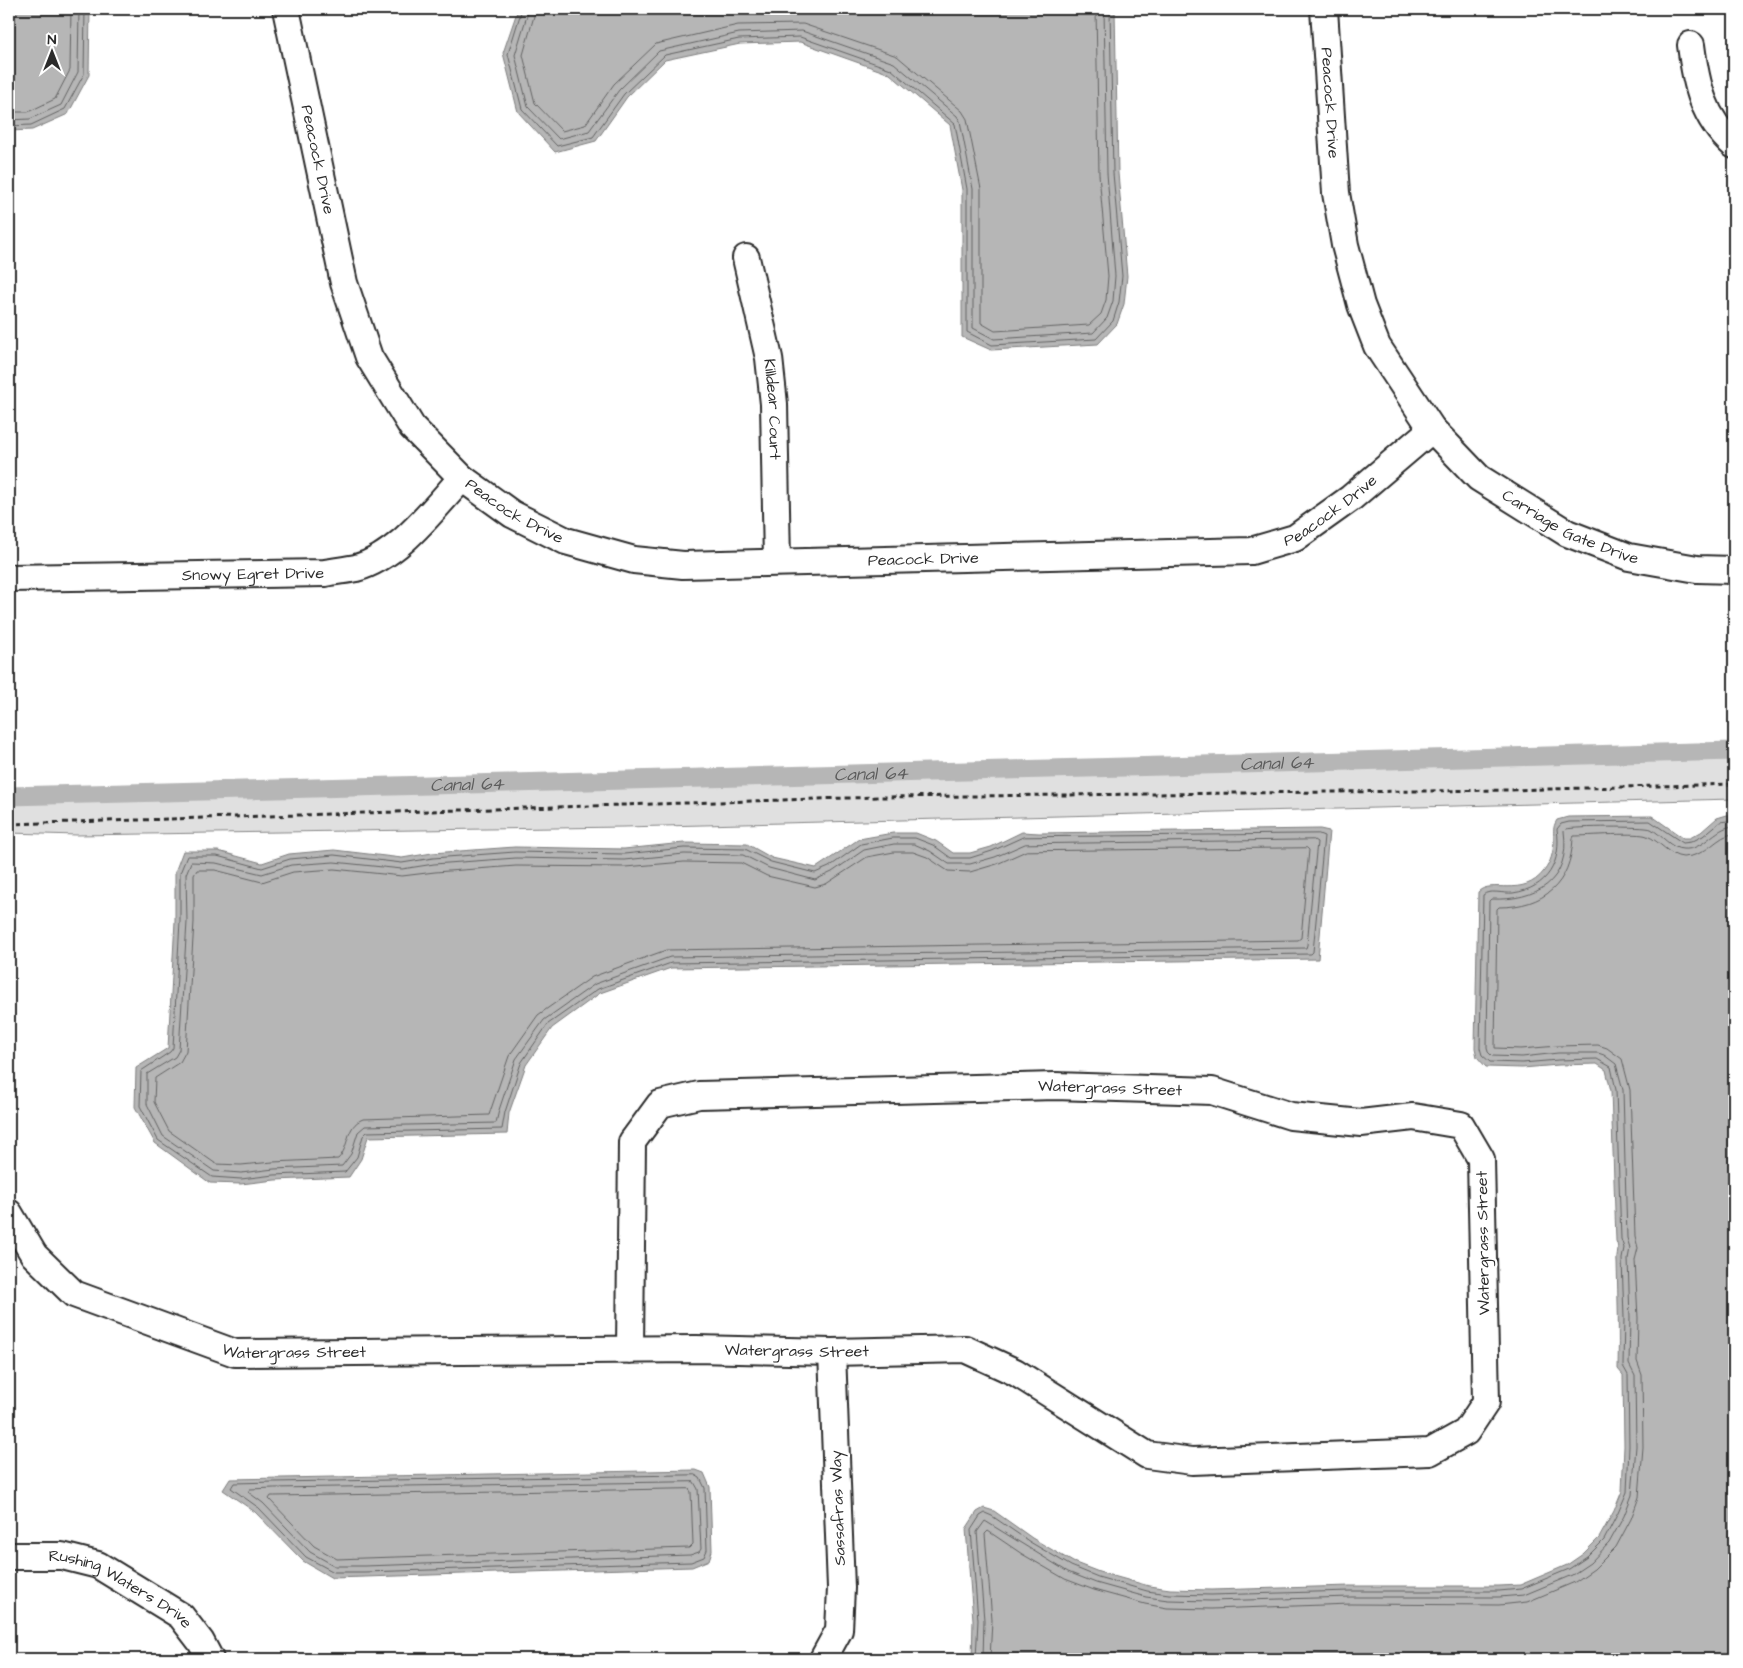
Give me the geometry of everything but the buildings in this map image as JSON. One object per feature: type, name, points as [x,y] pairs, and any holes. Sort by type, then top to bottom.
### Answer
[{"type":"street","name":"Peacock Drive","points":[[286,9],[344,283],[369,357],[412,427],[462,478],[512,514],[566,541],[634,560],[683,565],[1251,551],[1295,538],[1351,498],[1432,429],[1377,346],[1361,305],[1344,245],[1336,193],[1324,9]]},
{"type":"street","points":[[1691,45],[1696,78],[1704,104],[1723,135],[1734,145]]},
{"type":"street","name":"Killdear Court","points":[[746,258],[769,358],[774,404],[777,562]]},
{"type":"street","name":"Carriage Gate Drive","points":[[1432,429],[1479,478],[1568,533],[1629,557],[1697,570],[1734,570]]},
{"type":"street","name":"Snowy Egret Drive","points":[[9,578],[325,573],[356,567],[381,557],[415,530],[462,478]]},
{"type":"street","name":"Watergrass Street","points":[[9,1212],[34,1255],[74,1294],[235,1353],[630,1350],[696,1349],[832,1352],[965,1349],[1015,1372],[1147,1455],[1192,1461],[1430,1452],[1466,1432],[1486,1402],[1481,1159],[1462,1125],[1413,1117],[1361,1123],[1291,1116],[1212,1091],[1055,1086],[699,1095],[660,1104],[632,1142],[630,1350]]},
{"type":"street","name":"Sassafras Way","points":[[823,1659],[840,1630],[841,1588],[832,1352]]},
{"type":"street","name":"Rushing Waters Drive","points":[[9,1556],[62,1556],[98,1565],[181,1616],[201,1642],[210,1659]]},
{"type":"path","points":[[9,824],[880,796],[1511,790],[1734,784]]},
{"type":"shaded area","points":[[1734,750],[1734,799],[624,827],[77,835],[9,833],[9,799],[72,799],[1105,766]]},
{"type":"water","points":[[9,9],[90,9],[89,75],[68,114],[32,130],[9,131]]},
{"type":"water","points":[[518,9],[1115,9],[1118,173],[1127,276],[1124,304],[1117,324],[1098,344],[991,350],[962,337],[962,190],[950,125],[890,74],[800,42],[740,44],[665,60],[627,97],[596,141],[555,152],[518,112],[503,53]]},
{"type":"water","points":[[1734,815],[1734,1659],[972,1659],[973,1620],[966,1529],[977,1512],[984,1508],[994,1511],[1032,1538],[1073,1562],[1099,1572],[1149,1586],[1170,1589],[1520,1585],[1567,1565],[1583,1554],[1599,1538],[1614,1511],[1622,1491],[1624,1446],[1623,1375],[1618,1369],[1618,1250],[1616,1241],[1611,1091],[1606,1070],[1597,1064],[1522,1068],[1486,1067],[1477,1057],[1475,1048],[1478,892],[1484,888],[1527,884],[1536,879],[1544,871],[1551,857],[1554,828],[1557,820],[1568,817],[1652,816],[1683,838],[1690,838],[1701,832],[1717,818]]},
{"type":"water","points":[[1320,829],[1329,831],[1318,959],[671,968],[600,993],[552,1028],[526,1065],[509,1113],[507,1134],[368,1137],[361,1159],[349,1177],[275,1180],[241,1184],[210,1183],[155,1143],[135,1107],[136,1068],[168,1048],[175,921],[175,872],[183,851],[218,851],[262,863],[289,854],[334,850],[402,858],[432,853],[515,847],[624,849],[684,843],[747,844],[772,858],[816,868],[859,839],[893,833],[916,833],[936,841],[953,853],[970,853],[991,847],[1022,832]]},
{"type":"water","points":[[696,1470],[704,1473],[710,1487],[712,1551],[709,1560],[692,1567],[332,1578],[303,1561],[255,1512],[223,1490],[230,1479]]},
{"type":"waterway","name":"Canal 64","points":[[9,796],[1734,751]]}]
